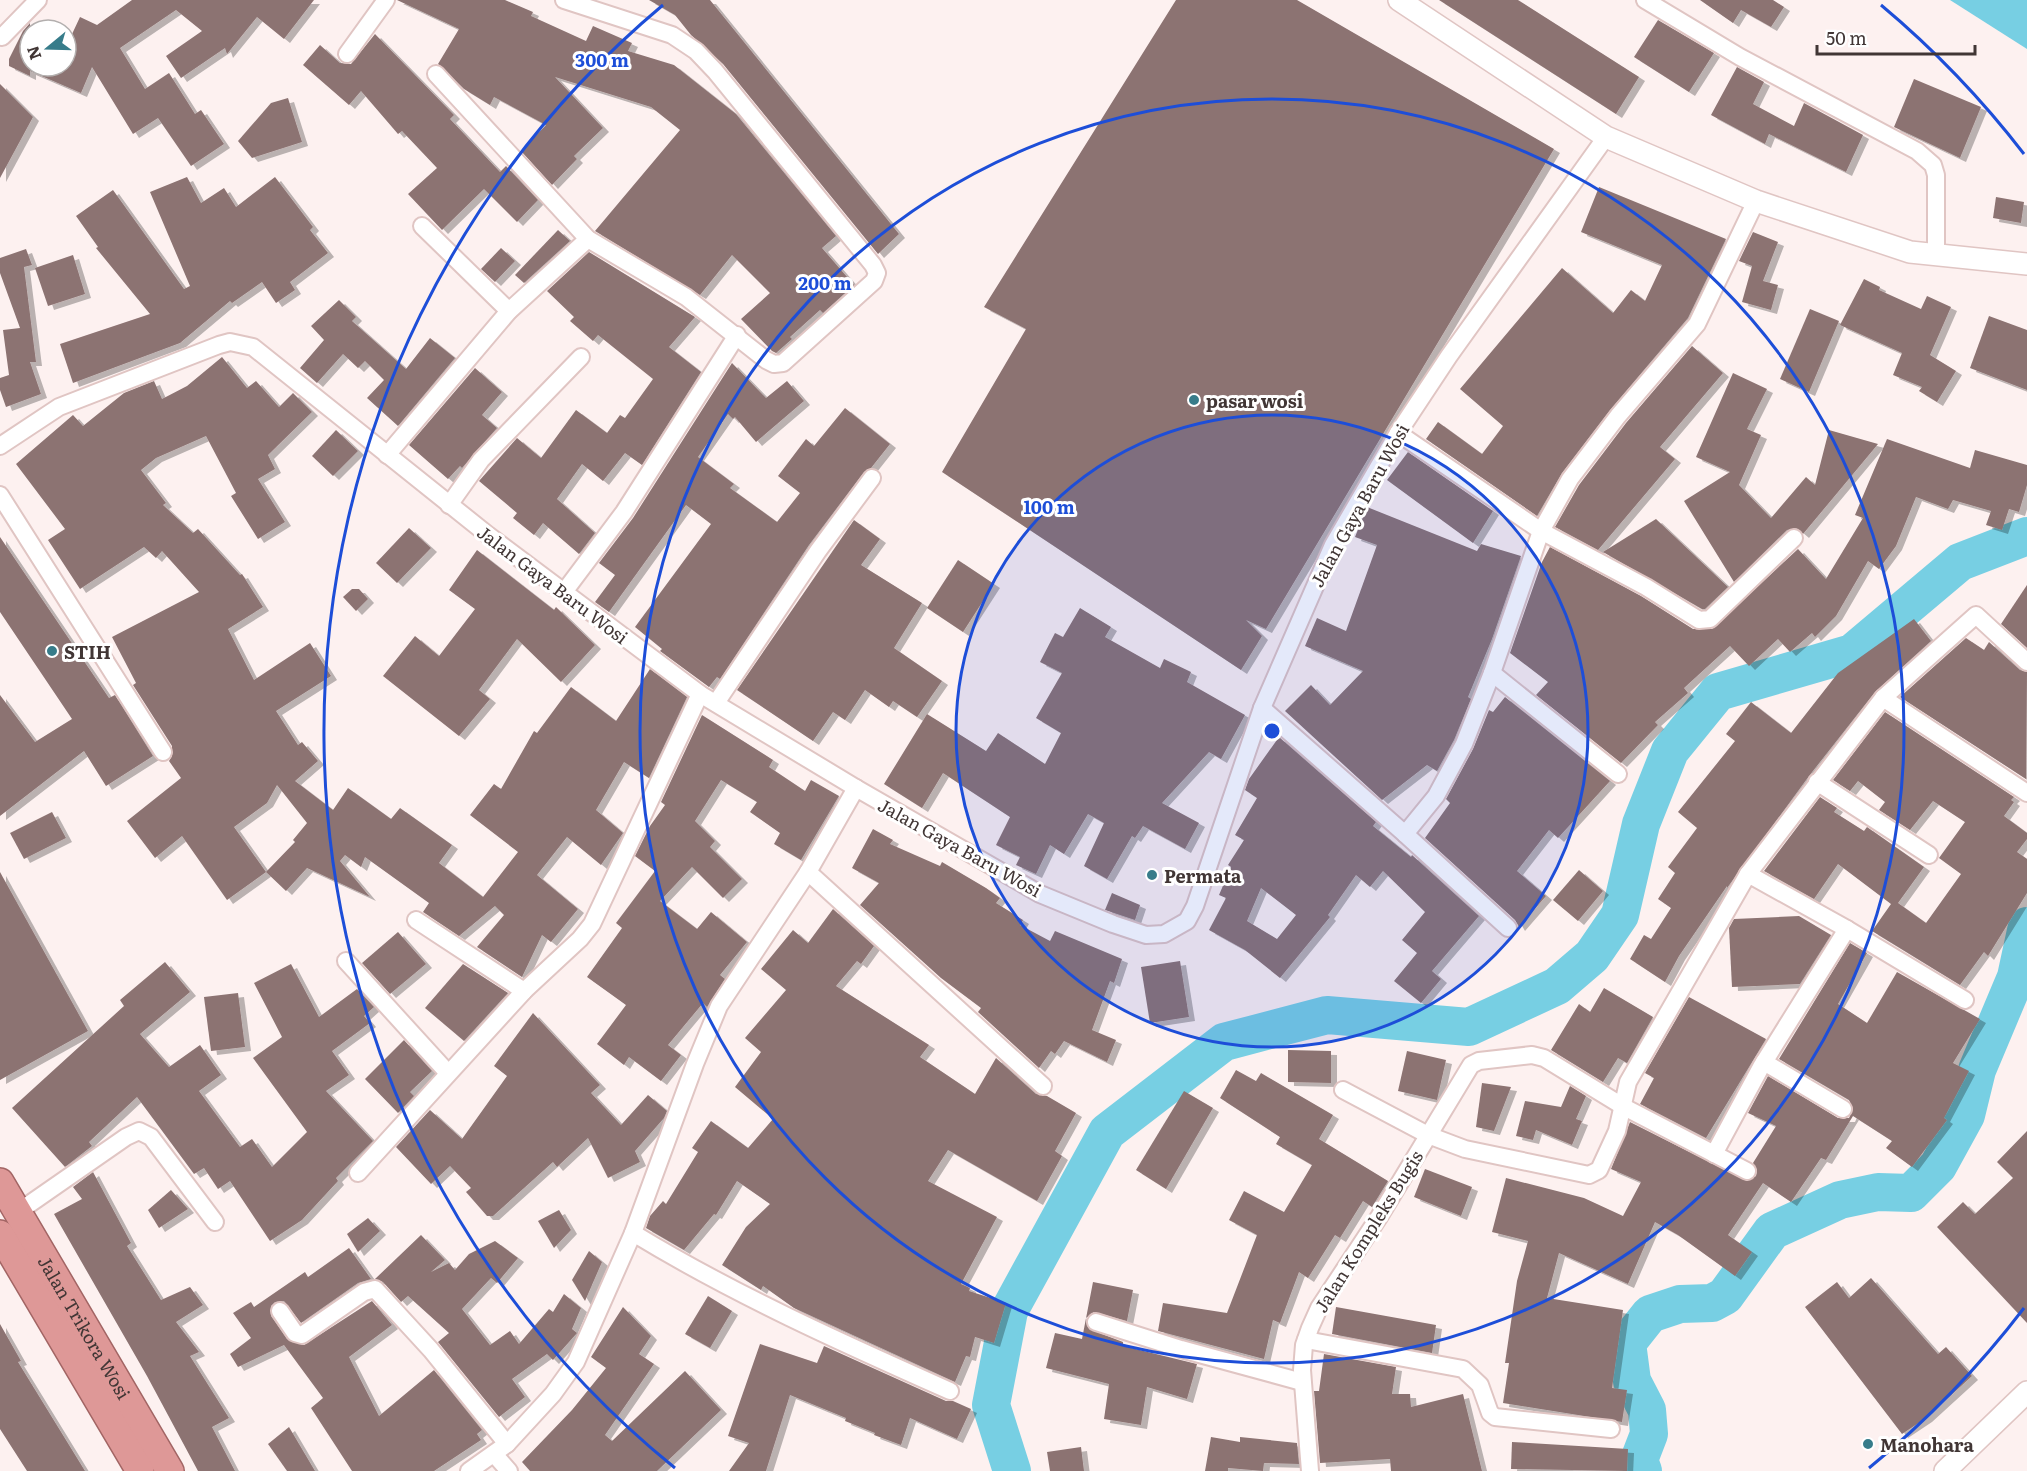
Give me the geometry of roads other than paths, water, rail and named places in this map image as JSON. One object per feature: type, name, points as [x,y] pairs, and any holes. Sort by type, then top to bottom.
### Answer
[{"type":"highway","name":"Jalan Trikora Wosi","points":[[0,1182],[170,1471]]},
{"type":"highway","name":"Jalan Trikora Wosi","points":[[0,1234],[140,1471]]},
{"type":"street","points":[[1,38],[38,0]]},
{"type":"street","points":[[347,54],[386,0]]},
{"type":"street","points":[[436,74],[588,239],[686,297],[766,360],[779,365],[874,280],[876,269],[715,70],[696,51],[672,35],[564,0]]},
{"type":"street","points":[[1399,0],[1606,137],[1756,201],[1910,252],[2027,264]]},
{"type":"street","points":[[1645,0],[1740,57],[1917,150],[1928,159],[1936,175],[1936,256]]},
{"type":"street","name":"Jalan Gaya Baru Wosi","points":[[0,446],[59,407],[230,342],[243,343],[262,353],[449,505],[700,694],[856,788],[1041,894],[1146,935],[1164,933],[1187,921],[1195,906],[1262,708],[1323,563],[1398,433],[1455,347],[1606,137]]},
{"type":"street","points":[[1405,834],[1436,796],[1464,744],[1542,531],[1570,480],[1618,416],[1697,324],[1756,201]]},
{"type":"street","points":[[422,226],[509,311]]},
{"type":"street","points":[[387,455],[509,311],[588,239]]},
{"type":"street","points":[[564,592],[624,512],[737,335]]},
{"type":"street","points":[[449,505],[481,460],[581,357]]},
{"type":"street","points":[[1398,433],[1542,531],[1646,587],[1699,620],[1706,621],[1794,538]]},
{"type":"street","points":[[716,703],[818,551],[872,478]]},
{"type":"street","points":[[0,495],[163,752]]},
{"type":"street","points":[[1343,1090],[1428,1134],[1466,1149],[1589,1175],[1599,1170],[1617,1131],[1628,1082],[1748,874],[1883,698],[1976,615],[2027,662]]},
{"type":"street","points":[[1492,672],[1618,774]]},
{"type":"street","points":[[358,1173],[524,991],[580,939],[592,924],[700,694]]},
{"type":"street","points":[[1883,698],[2027,793]]},
{"type":"street","points":[[1262,708],[1508,928]]},
{"type":"street","points":[[1817,782],[1929,855]]},
{"type":"street","points":[[469,1471],[501,1449],[553,1394],[576,1362],[633,1233],[695,1064],[719,1006],[808,872],[856,788]]},
{"type":"street","points":[[808,872],[1043,1086]]},
{"type":"street","points":[[1748,874],[1847,929],[1965,1000]]},
{"type":"street","points":[[416,920],[524,991]]},
{"type":"street","points":[[1713,1154],[1764,1062],[1847,929]]},
{"type":"street","points":[[346,961],[448,1073]]},
{"type":"street","name":"Jalan Kompleks Bugis","points":[[1310,1471],[1302,1382],[1306,1340],[1319,1308],[1379,1217],[1466,1070],[1479,1061],[1538,1056],[1624,1107],[1747,1171]]},
{"type":"street","points":[[1764,1062],[1844,1109]]},
{"type":"street","points":[[18,1212],[126,1137],[140,1131],[151,1137],[215,1222]]},
{"type":"street","points":[[633,1233],[678,1261],[778,1314],[950,1391]]},
{"type":"street","points":[[280,1311],[295,1333],[302,1335],[364,1292],[375,1288],[431,1350],[501,1449],[509,1471]]},
{"type":"street","points":[[1096,1322],[1180,1349],[1302,1382]]},
{"type":"street","points":[[1306,1340],[1463,1369],[1479,1385],[1490,1413],[1495,1417],[1611,1429]]},
{"type":"street","points":[[1945,1471],[2027,1392]]},
{"type":"water","points":[[1950,0],[2027,0],[2027,49]]},
{"type":"waterway","points":[[1012,1471],[991,1405],[1009,1311],[1107,1132],[1224,1042],[1327,1015],[1469,1027],[1557,986],[1592,956],[1620,915],[1641,824],[1670,751],[1718,692],[1852,653],[1960,562],[2027,536]]},
{"type":"waterway","points":[[1643,1471],[1639,1460],[1649,1434],[1647,1410],[1632,1381],[1627,1343],[1650,1314],[1680,1304],[1712,1303],[1725,1296],[1772,1231],[1840,1200],[1878,1192],[1911,1193],[1938,1166],[1966,1115],[1977,1070],[2016,977],[2027,926]]},
{"type":"place","name":"pasar wosi","points":[[1194,400]]},
{"type":"place","name":"STIH","points":[[52,651]]},
{"type":"place","name":"Permata","points":[[1152,875]]},
{"type":"place","name":"Manohara","points":[[1868,1444]]}]
